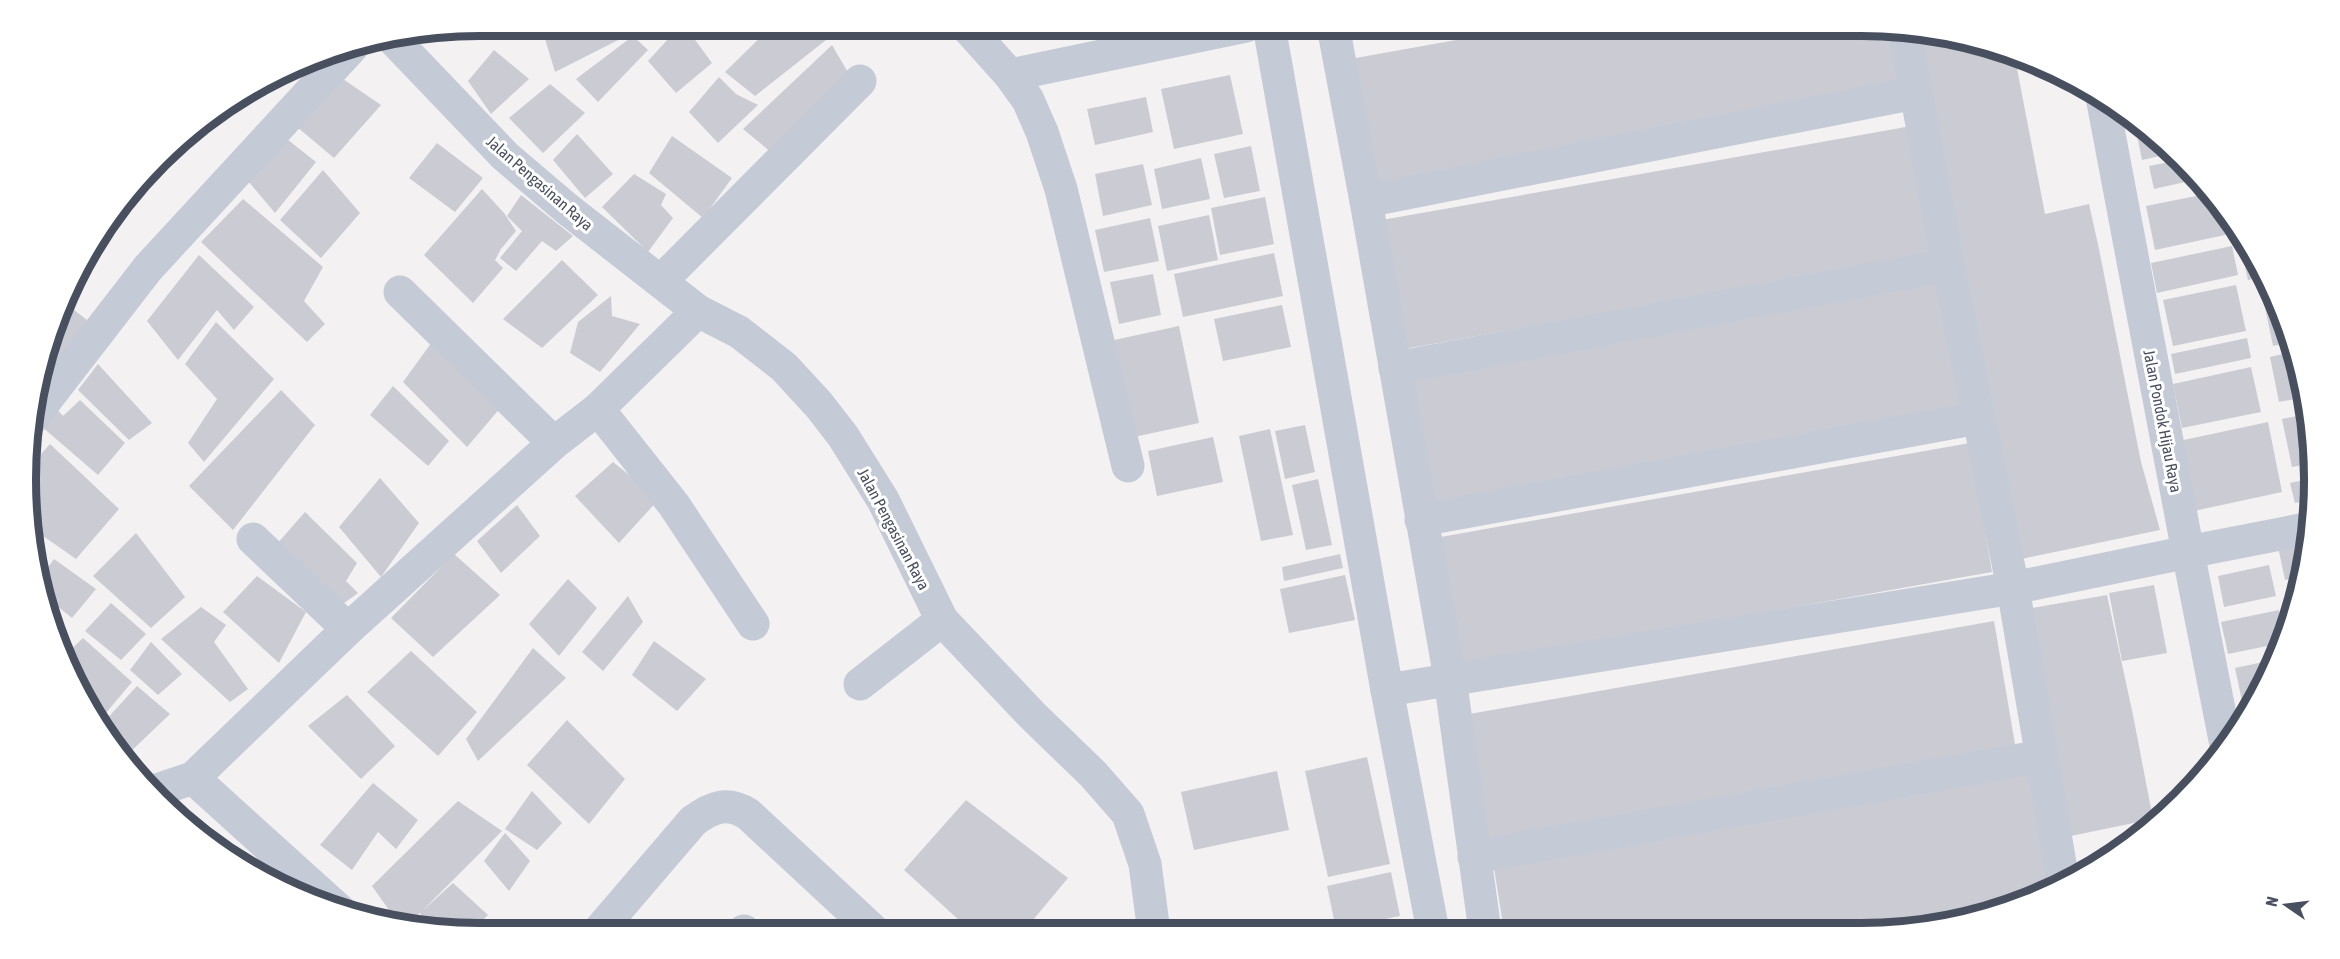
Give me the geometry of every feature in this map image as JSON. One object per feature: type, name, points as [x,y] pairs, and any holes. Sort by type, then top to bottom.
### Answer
[{"type":"street","points":[[981,36],[1028,100],[1042,132],[1061,189],[1128,466]]},
{"type":"street","points":[[1010,75],[1197,36]]},
{"type":"street","points":[[1271,36],[1387,690],[1431,923]]},
{"type":"street","points":[[1335,36],[1450,678],[1484,923]]},
{"type":"street","points":[[1906,39],[1948,265],[2013,588],[2062,874]]},
{"type":"street","name":"Jalan Pengasinan Raya","points":[[398,44],[505,156],[566,208],[698,311],[739,332],[784,367],[819,405],[843,436],[883,500],[942,620],[1032,715],[1093,774],[1128,814],[1145,864],[1153,923]]},
{"type":"street","points":[[43,405],[148,268],[340,59]]},
{"type":"street","points":[[661,281],[860,81]]},
{"type":"street","points":[[1366,201],[1915,93]]},
{"type":"street","name":"Jalan Pondok Hijau Raya","points":[[2105,109],[2224,733]]},
{"type":"street","points":[[1395,368],[1948,265]]},
{"type":"street","points":[[400,292],[554,443]]},
{"type":"street","points":[[162,788],[194,778],[348,629],[554,443],[597,409],[698,311]]},
{"type":"street","points":[[597,409],[674,505],[753,624]]},
{"type":"street","points":[[1421,520],[1978,418]]},
{"type":"street","points":[[1387,690],[2013,588],[2301,530]]},
{"type":"street","points":[[253,538],[348,629]]},
{"type":"street","points":[[860,684],[942,620]]},
{"type":"street","points":[[1474,857],[2042,756]]},
{"type":"street","points":[[194,778],[320,893]]},
{"type":"street","points":[[606,923],[693,821],[703,814],[726,806],[738,807],[748,814],[865,923]]},
{"type":"building","points":[[544,36],[626,36],[555,72]]},
{"type":"building","points":[[633,36],[648,50],[598,102],[576,79]]},
{"type":"building","points":[[671,36],[692,36],[712,63],[676,93],[648,61]]},
{"type":"building","points":[[762,36],[831,36],[755,96],[725,72]]},
{"type":"building","points":[[1479,36],[1890,37],[1898,38],[1908,92],[1372,187],[1350,59]]},
{"type":"building","points":[[1920,40],[1975,51],[2016,65],[2045,214],[2089,204],[2141,462],[2160,530],[2021,559]]},
{"type":"building","points":[[832,45],[853,81],[777,157],[743,129]]},
{"type":"building","points":[[494,50],[529,79],[491,114],[468,81]]},
{"type":"building","points":[[1230,75],[1243,134],[1174,149],[1161,89]]},
{"type":"building","points":[[340,77],[381,105],[334,158],[297,127]]},
{"type":"building","points":[[719,77],[736,94],[758,105],[718,143],[689,112]]},
{"type":"building","points":[[550,84],[585,113],[543,153],[509,118]]},
{"type":"building","points":[[1146,97],[1153,132],[1095,145],[1087,109]]},
{"type":"building","points":[[1917,125],[1939,254],[1404,349],[1382,220]]},
{"type":"building","points":[[2137,133],[2163,155],[2142,160]]},
{"type":"building","points":[[577,134],[613,174],[585,198],[553,160]]},
{"type":"building","points":[[672,136],[732,178],[703,218],[649,173]]},
{"type":"building","points":[[287,139],[316,162],[275,213],[248,181]]},
{"type":"building","points":[[437,143],[483,178],[455,212],[409,178]]},
{"type":"building","points":[[1251,146],[1260,191],[1224,198],[1214,154]]},
{"type":"building","points":[[1201,158],[1210,199],[1162,209],[1154,169]]},
{"type":"building","points":[[2170,162],[2188,181],[2154,189],[2149,166]]},
{"type":"building","points":[[1143,164],[1152,205],[1103,216],[1095,174]]},
{"type":"building","points":[[323,170],[360,213],[321,258],[280,220]]},
{"type":"building","points":[[634,174],[666,194],[661,205],[673,218],[648,252],[602,207]]},
{"type":"building","points":[[482,189],[504,213],[516,231],[495,260],[503,268],[473,303],[424,255]]},
{"type":"building","points":[[521,195],[573,236],[556,251],[542,241],[516,271],[500,258],[522,231],[507,216]]},
{"type":"building","points":[[2200,195],[2230,234],[2155,250],[2146,206]]},
{"type":"building","points":[[1265,197],[1274,244],[1220,255],[1211,208]]},
{"type":"building","points":[[243,199],[323,267],[304,301],[325,324],[307,342],[201,242]]},
{"type":"building","points":[[1209,215],[1218,260],[1167,271],[1158,226]]},
{"type":"building","points":[[1150,218],[1159,261],[1104,272],[1095,230]]},
{"type":"building","points":[[2232,246],[2238,275],[2157,293],[2151,263]]},
{"type":"building","points":[[1274,253],[1283,296],[1183,317],[1174,274]]},
{"type":"building","points":[[199,255],[254,307],[234,330],[217,310],[178,360],[147,321]]},
{"type":"building","points":[[2243,258],[2245,258],[2256,278],[2248,280]]},
{"type":"building","points":[[562,260],[598,295],[542,348],[503,319]]},
{"type":"building","points":[[1153,274],[1161,315],[1119,324],[1110,282]]},
{"type":"building","points":[[1943,278],[1965,406],[1429,502],[1407,373]]},
{"type":"building","points":[[2236,285],[2246,331],[2173,346],[2163,300]]},
{"type":"building","points":[[2262,291],[2282,344],[2273,346]]},
{"type":"building","points":[[611,296],[612,316],[640,324],[600,372],[570,353],[578,322]]},
{"type":"building","points":[[1282,305],[1291,347],[1223,361],[1214,319]]},
{"type":"building","points":[[71,308],[97,328],[64,365],[54,357]]},
{"type":"building","points":[[216,322],[274,379],[204,462],[188,443],[217,399],[185,364]]},
{"type":"building","points":[[1179,326],[1199,423],[1134,437],[1114,340]]},
{"type":"building","points":[[2247,338],[2251,358],[2175,374],[2171,354]]},
{"type":"building","points":[[432,342],[502,406],[467,447],[403,382]]},
{"type":"building","points":[[2285,353],[2296,399],[2279,402],[2270,357]]},
{"type":"building","points":[[98,364],[152,423],[129,440],[78,390]]},
{"type":"building","points":[[2251,367],[2261,412],[2182,428],[2173,384]]},
{"type":"building","points":[[393,386],[449,441],[428,466],[370,415]]},
{"type":"building","points":[[281,390],[315,425],[233,530],[189,486]]},
{"type":"building","points":[[80,400],[125,443],[98,475],[41,426],[55,407],[63,416]]},
{"type":"building","points":[[2299,416],[2303,465],[2292,467],[2282,419]]},
{"type":"building","points":[[2268,422],[2282,492],[2194,511],[2179,441]]},
{"type":"building","points":[[1305,425],[1315,472],[1285,479],[1275,431]]},
{"type":"building","points":[[1270,429],[1293,535],[1261,541],[1239,436]]},
{"type":"building","points":[[1213,437],[1223,482],[1157,496],[1148,451]]},
{"type":"building","points":[[1970,443],[1992,572],[1457,667],[1435,538]]},
{"type":"building","points":[[50,444],[119,509],[76,559],[40,534],[37,459]]},
{"type":"building","points":[[613,462],[659,499],[619,543],[575,496]]},
{"type":"building","points":[[380,478],[419,523],[381,577],[339,527]]},
{"type":"building","points":[[1318,479],[1332,545],[1306,550],[1292,485]]},
{"type":"building","points":[[2304,480],[2303,502],[2295,503],[2290,483]]},
{"type":"building","points":[[517,505],[540,536],[501,573],[477,541]]},
{"type":"building","points":[[305,512],[357,563],[346,581],[358,593],[340,606],[276,545]]},
{"type":"building","points":[[136,533],[185,597],[151,628],[93,576]]},
{"type":"building","points":[[2299,542],[2292,579],[2285,580],[2278,547]]},
{"type":"building","points":[[454,554],[500,595],[433,657],[391,618]]},
{"type":"building","points":[[1340,554],[1343,568],[1284,581],[1282,567]]},
{"type":"building","points":[[54,559],[96,589],[72,618],[54,604],[46,570]]},
{"type":"building","points":[[2269,565],[2276,596],[2224,607],[2218,576]]},
{"type":"building","points":[[1345,575],[1355,620],[1289,633],[1280,589]]},
{"type":"building","points":[[257,576],[306,612],[279,663],[223,612]]},
{"type":"building","points":[[568,579],[597,608],[559,656],[529,624]]},
{"type":"building","points":[[2154,585],[2167,653],[2122,661],[2109,593]]},
{"type":"building","points":[[2107,595],[2152,814],[2143,821],[2066,837],[2021,610]]},
{"type":"building","points":[[628,596],[643,622],[603,671],[582,652]]},
{"type":"building","points":[[111,603],[146,634],[121,660],[85,631]]},
{"type":"building","points":[[201,607],[226,625],[214,642],[248,689],[230,702],[161,639]]},
{"type":"building","points":[[2279,610],[2281,620],[2271,645],[2228,654],[2221,622]]},
{"type":"building","points":[[1994,621],[2016,750],[1481,845],[1458,716]]},
{"type":"building","points":[[83,638],[132,682],[105,714],[95,701],[70,650]]},
{"type":"building","points":[[654,641],[706,679],[677,711],[632,675]]},
{"type":"building","points":[[151,642],[182,674],[158,695],[130,670]]},
{"type":"building","points":[[533,648],[566,678],[478,761],[466,739]]},
{"type":"building","points":[[411,651],[477,712],[438,756],[367,692]]},
{"type":"building","points":[[2264,662],[2243,704],[2235,668]]},
{"type":"building","points":[[137,686],[170,714],[130,752],[107,719]]},
{"type":"building","points":[[347,695],[395,746],[361,779],[308,726]]},
{"type":"building","points":[[567,720],[625,779],[589,824],[527,765]]},
{"type":"building","points":[[1367,757],[1390,864],[1328,877],[1305,771]]},
{"type":"building","points":[[1277,771],[1289,830],[1194,850],[1181,792]]},
{"type":"building","points":[[2029,773],[2049,881],[1975,908],[1890,922],[1503,923],[1494,868]]},
{"type":"building","points":[[373,783],[418,820],[396,849],[378,832],[352,870],[320,845]]},
{"type":"building","points":[[532,791],[562,823],[537,850],[505,829]]},
{"type":"building","points":[[966,800],[1068,878],[1030,923],[962,923],[904,870]]},
{"type":"building","points":[[458,801],[502,831],[421,912],[453,883],[488,915],[480,923],[423,919],[420,913],[415,918],[392,914],[372,886]]},
{"type":"building","points":[[505,833],[530,861],[509,891],[484,861]]},
{"type":"building","points":[[1391,872],[1400,916],[1366,923],[1335,923],[1327,886]]}]
